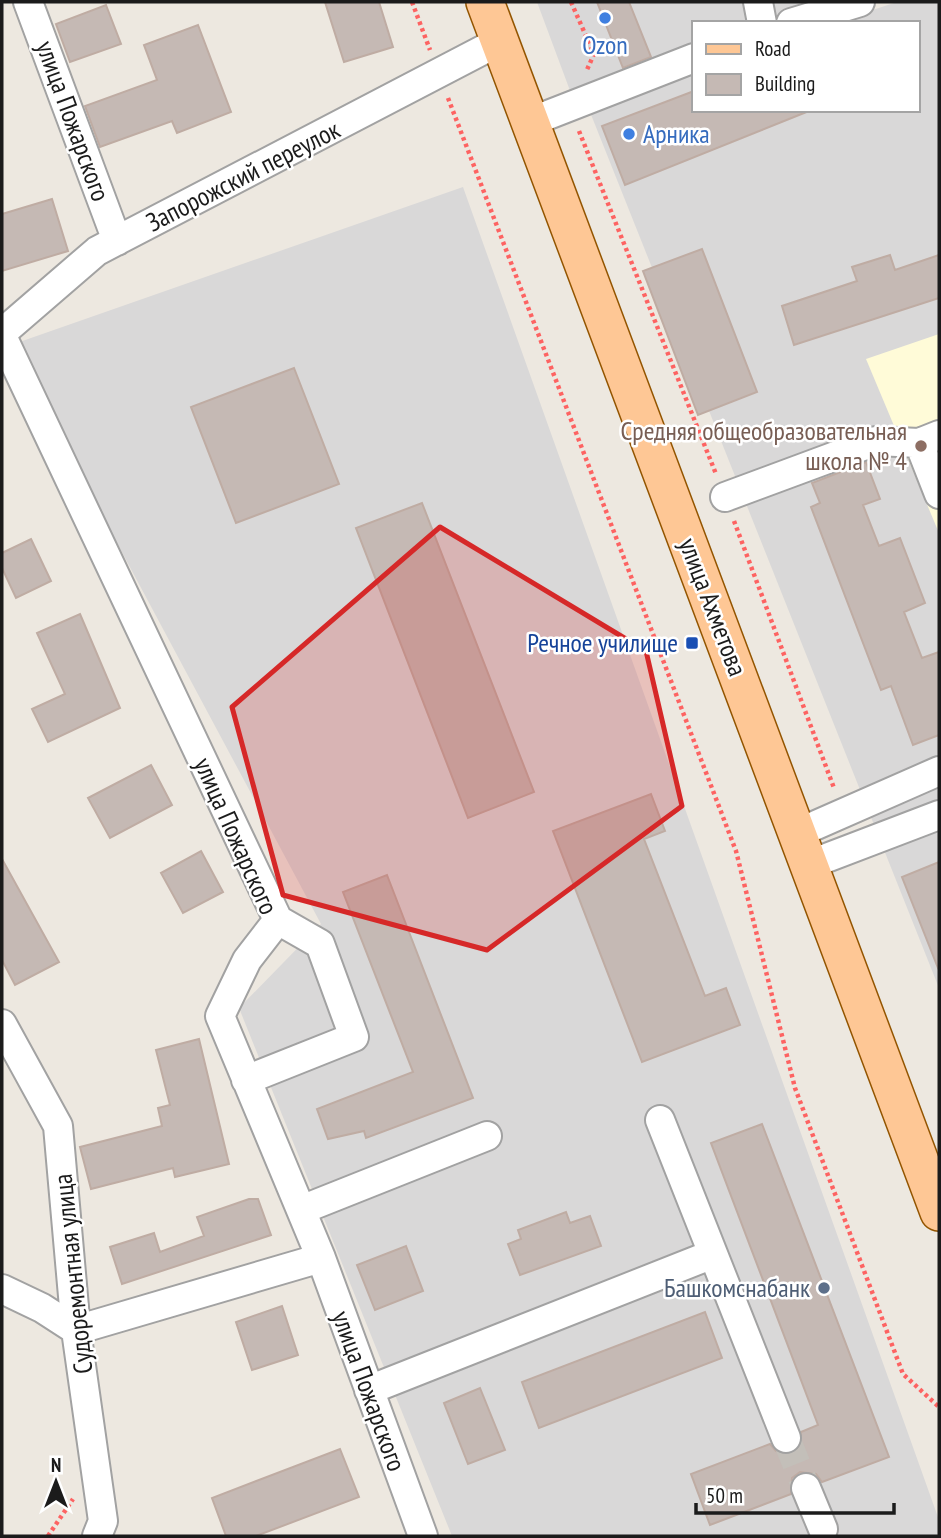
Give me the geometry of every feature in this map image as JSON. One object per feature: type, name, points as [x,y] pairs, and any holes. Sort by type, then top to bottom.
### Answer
[{"type":"main road","name":"улица Ахметова","points":[[485,2],[939,1212]]},
{"type":"street","name":"улица Пожарского","points":[[28,2],[117,241]]},
{"type":"street","points":[[758,2],[762,21]]},
{"type":"street","points":[[798,21],[860,2]]},
{"type":"street","name":"Запорожский переулок","points":[[2,334],[97,251],[500,41]]},
{"type":"street","points":[[530,122],[692,59]]},
{"type":"street","name":"улица Пожарского","points":[[2,334],[278,920],[247,960],[220,1016],[321,1258],[423,1536]]},
{"type":"street","points":[[725,496],[876,441],[929,439],[939,494]]},
{"type":"street","points":[[803,849],[939,771]]},
{"type":"street","points":[[803,849],[939,815]]},
{"type":"street","points":[[246,1080],[354,1037],[320,944],[278,920]]},
{"type":"street","name":"Судоремонтная улица","points":[[2,1024],[58,1126],[76,1330],[103,1521],[97,1536]]},
{"type":"street","points":[[660,1120],[786,1438]]},
{"type":"street","points":[[301,1210],[487,1136]]},
{"type":"street","points":[[369,1390],[713,1254]]},
{"type":"street","points":[[2,1289],[42,1308],[76,1330],[321,1258]]},
{"type":"street","points":[[806,1488],[817,1534]]},
{"type":"path","points":[[412,2],[736,850],[795,1088],[903,1374],[939,1407]]},
{"type":"path","points":[[571,2],[593,54],[570,107],[725,496],[834,788]]},
{"type":"highlighted area","points":[[440,527],[646,651],[682,806],[487,950],[283,895],[232,707]]},
{"type":"shaded area","points":[[537,2],[811,2],[762,21],[692,21],[692,49],[572,96]]},
{"type":"shaded area","points":[[897,2],[939,2],[939,988],[586,102],[692,68],[692,112],[920,112],[920,21],[839,21]]},
{"type":"shaded area","points":[[463,187],[939,1520],[939,1536],[452,1536],[239,1008],[321,924],[11,345]]},
{"type":"shaded area","name":"Средняя общеобразовательная школа № 4","points":[[939,334],[939,533],[866,359]]},
{"type":"building","points":[[325,2],[379,2],[393,47],[344,62]]},
{"type":"building","points":[[597,2],[629,2],[651,57],[623,68]]},
{"type":"building","points":[[106,5],[121,44],[70,62],[56,24]]},
{"type":"building","points":[[198,25],[231,112],[177,133],[172,121],[100,147],[85,106],[157,80],[144,45]]},
{"type":"building","points":[[692,92],[692,112],[807,112],[625,185],[602,126]]},
{"type":"building","points":[[52,199],[68,251],[2,271],[2,214]]},
{"type":"building","points":[[702,249],[757,392],[698,415],[643,271]]},
{"type":"building","points":[[890,255],[895,270],[939,255],[939,298],[794,345],[782,306],[857,281],[852,267]]},
{"type":"building","points":[[294,368],[339,484],[236,523],[191,407]]},
{"type":"building","points":[[866,462],[880,499],[863,505],[879,546],[900,538],[925,603],[904,612],[922,658],[939,652],[939,735],[913,745],[891,686],[881,690],[811,507],[820,503],[812,483]]},
{"type":"building","points":[[422,503],[534,792],[468,818],[356,528]]},
{"type":"building","points":[[31,539],[51,581],[16,598],[2,568],[2,553]]},
{"type":"building","points":[[80,614],[120,708],[48,742],[32,709],[65,694],[37,633]]},
{"type":"building","points":[[151,765],[172,805],[110,838],[88,798]]},
{"type":"building","points":[[651,794],[665,831],[644,839],[705,996],[726,988],[740,1025],[642,1062],[553,831]]},
{"type":"building","points":[[201,851],[223,892],[183,913],[161,873]]},
{"type":"building","points":[[2,859],[59,962],[15,985],[2,960]]},
{"type":"building","points":[[939,862],[939,967],[938,968],[902,877]]},
{"type":"building","points":[[387,875],[473,1098],[366,1138],[364,1131],[328,1139],[317,1109],[413,1072],[343,892]]},
{"type":"building","points":[[199,1039],[229,1164],[175,1177],[173,1168],[91,1189],[80,1147],[162,1126],[158,1108],[170,1105],[156,1050]]},
{"type":"building","points":[[762,1124],[889,1457],[822,1482],[816,1474],[800,1472],[792,1478],[791,1494],[710,1525],[691,1474],[770,1444],[776,1451],[791,1454],[799,1448],[801,1432],[818,1425],[711,1143]]},
{"type":"building","points":[[249,1199],[258,1199],[271,1235],[122,1284],[110,1247],[154,1233],[160,1252],[204,1236],[197,1217]]},
{"type":"building","points":[[566,1212],[570,1223],[590,1216],[601,1246],[520,1275],[508,1244],[521,1239],[518,1230]]},
{"type":"building","points":[[406,1246],[423,1291],[375,1310],[357,1265]]},
{"type":"building","points":[[282,1306],[298,1355],[252,1370],[236,1322]]},
{"type":"building","points":[[705,1312],[722,1358],[539,1428],[522,1382]]},
{"type":"building","points":[[480,1388],[505,1450],[468,1464],[444,1403]]},
{"type":"building","points":[[340,1449],[359,1497],[256,1536],[226,1536],[212,1498]]},
{"type":"tunnel","points":[[786,1438],[806,1488]]},
{"type":"place","name":"Ozon","points":[[605,18]]},
{"type":"place","name":"Арника","points":[[629,134]]},
{"type":"place","name":"Средняя общеобразовательная школа № 4","points":[[921,446]]},
{"type":"place","name":"Речное училище","points":[[692,643]]},
{"type":"place","name":"Башкомснабанк","points":[[824,1288]]}]
